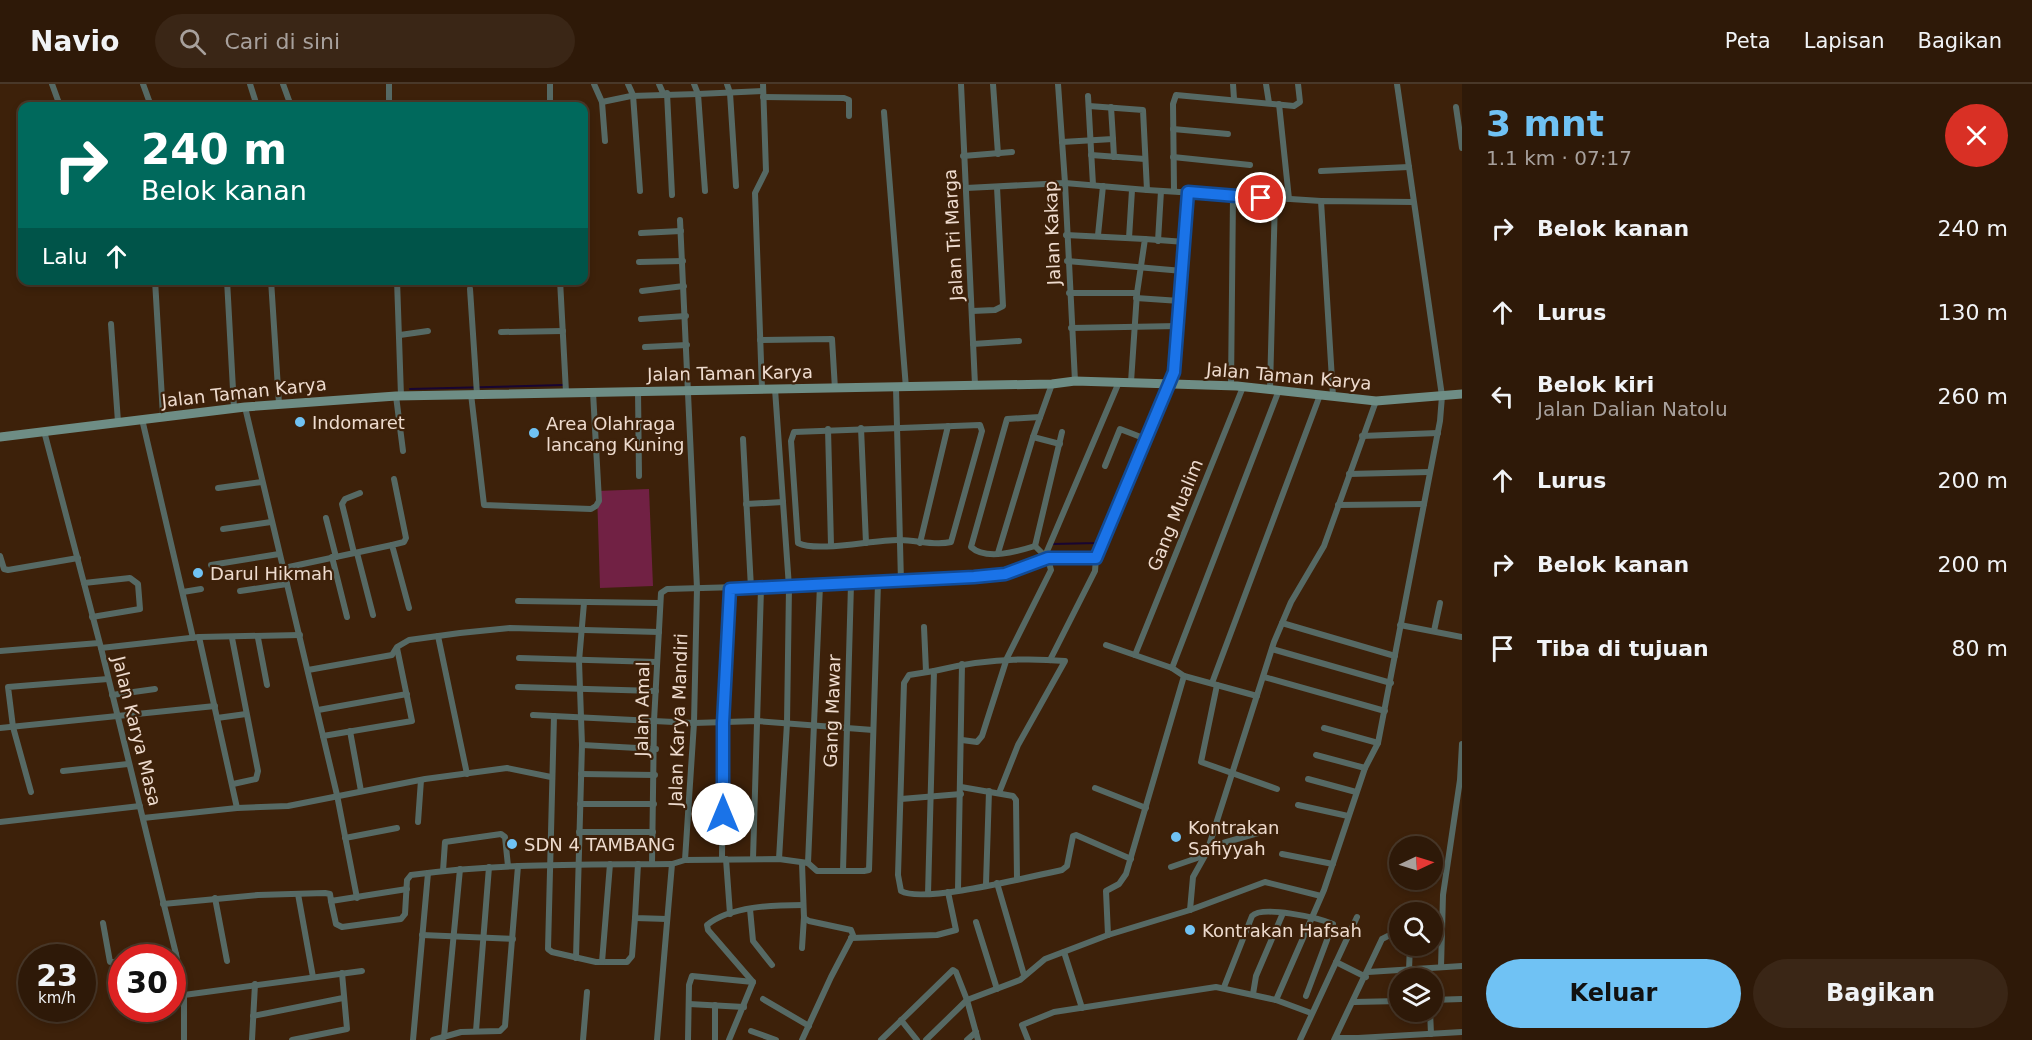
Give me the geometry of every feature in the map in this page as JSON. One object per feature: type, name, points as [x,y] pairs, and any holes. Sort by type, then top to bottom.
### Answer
[{"type":"street","points":[[52,84],[59,102]]},
{"type":"street","points":[[143,84],[150,102]]},
{"type":"street","points":[[250,84],[256,102]]},
{"type":"street","points":[[283,84],[290,102]]},
{"type":"street","points":[[389,84],[390,102]]},
{"type":"street","points":[[550,84],[550,102]]},
{"type":"street","points":[[594,84],[602,102],[605,141]]},
{"type":"street","points":[[628,84],[633,95],[640,190]]},
{"type":"street","points":[[659,84],[665,93],[672,195]]},
{"type":"street","points":[[694,84],[698,94],[705,191]]},
{"type":"street","points":[[727,84],[730,93],[736,186]]},
{"type":"street","name":"Jalan Tri Marga","points":[[961,84],[975,385]]},
{"type":"street","points":[[993,84],[998,153]]},
{"type":"street","name":"Jalan Kakap","points":[[1058,84],[1075,381]]},
{"type":"street","points":[[1233,84],[1234,99]]},
{"type":"street","points":[[1266,84],[1269,103]]},
{"type":"street","points":[[1174,190],[1173,99],[1176,95],[1298,104],[1298,84]]},
{"type":"street","points":[[1276,1000],[1322,896],[1356,792],[1378,742],[1438,433],[1442,396],[1397,84]]},
{"type":"street","points":[[602,102],[633,95],[763,90],[844,98],[849,100],[849,116]]},
{"type":"street","points":[[762,389],[755,193],[766,171],[763,90]]},
{"type":"street","points":[[1088,96],[1093,185]]},
{"type":"street","points":[[1279,104],[1289,199]]},
{"type":"street","points":[[1089,106],[1143,110],[1147,189]]},
{"type":"street","points":[[1111,107],[1114,157]]},
{"type":"street","points":[[1456,107],[1462,148]]},
{"type":"street","points":[[884,112],[906,388]]},
{"type":"street","points":[[1173,129],[1228,134]]},
{"type":"street","points":[[1062,142],[1113,139]]},
{"type":"street","points":[[963,156],[1012,153]]},
{"type":"street","points":[[1091,155],[1145,159]]},
{"type":"street","points":[[1173,158],[1250,165]]},
{"type":"street","points":[[1321,171],[1409,167]]},
{"type":"street","points":[[966,188],[1065,183],[1132,190],[1174,190],[1321,201],[1413,202]]},
{"type":"street","points":[[1098,235],[1103,186]]},
{"type":"street","points":[[972,311],[995,310],[1003,306],[997,187]]},
{"type":"street","points":[[1129,238],[1132,190]]},
{"type":"street","points":[[1158,241],[1161,190]]},
{"type":"street","points":[[1050,660],[1095,571],[1096,558],[1174,372],[1188,192]]},
{"type":"street","points":[[1231,386],[1233,196]]},
{"type":"street","points":[[1172,668],[1274,390],[1275,198]]},
{"type":"street","points":[[1321,201],[1333,396]]},
{"type":"street","name":"Jalan Karya Mandiri","points":[[680,220],[690,390],[697,588],[694,723],[685,860]]},
{"type":"street","points":[[641,233],[681,231]]},
{"type":"street","points":[[1066,235],[1098,235],[1185,242]]},
{"type":"street","points":[[1131,382],[1137,296],[1145,239]]},
{"type":"street","points":[[639,262],[683,261]]},
{"type":"street","points":[[1067,261],[1182,271]]},
{"type":"street","points":[[155,285],[163,416]]},
{"type":"street","points":[[228,285],[240,408],[262,482],[318,710],[357,898]]},
{"type":"street","points":[[271,285],[279,404]]},
{"type":"street","points":[[397,285],[400,335],[399,396],[403,451]]},
{"type":"street","points":[[560,285],[566,393]]},
{"type":"street","points":[[642,291],[684,286]]},
{"type":"street","points":[[471,289],[474,394],[484,505],[591,509],[596,506],[599,501],[593,392]]},
{"type":"street","points":[[1069,293],[1137,296],[1180,301]]},
{"type":"street","points":[[641,319],[686,316]]},
{"type":"street","points":[[111,324],[118,422]]},
{"type":"street","points":[[1071,328],[1178,326]]},
{"type":"street","points":[[400,335],[428,331]]},
{"type":"street","points":[[501,332],[563,331]]},
{"type":"street","points":[[760,340],[832,339],[835,389]]},
{"type":"street","points":[[973,344],[1019,341]]},
{"type":"street","points":[[645,347],[687,345]]},
{"type":"street","name":"Jalan Taman Karya","points":[[0,437],[240,408],[399,396],[906,388],[1052,384],[1075,381],[1231,386],[1376,400],[1462,394]]},
{"type":"street","points":[[1046,557],[1119,382]]},
{"type":"street","points":[[998,553],[1033,436],[1052,384]]},
{"type":"street","name":"Gang Mualim","points":[[1135,655],[1243,387]]},
{"type":"street","points":[[896,388],[901,582]]},
{"type":"street","points":[[775,389],[789,586],[787,723],[778,859]]},
{"type":"street","points":[[638,391],[639,476]]},
{"type":"street","points":[[1276,789],[1201,761],[1214,684],[1320,395]]},
{"type":"street","points":[[1190,910],[1193,877],[1209,847],[1272,648],[1282,623],[1324,546],[1376,400]]},
{"type":"street","points":[[1035,546],[998,553],[979,553],[973,550],[971,544],[1006,421],[1010,417],[1040,417]]},
{"type":"street","points":[[142,419],[183,592],[215,706],[237,808]]},
{"type":"street","points":[[979,424],[982,429],[953,540],[945,543],[900,540],[831,545],[802,545],[797,541],[791,441],[795,431],[898,428],[979,424]]},
{"type":"street","points":[[920,543],[948,426]]},
{"type":"street","points":[[861,428],[866,543]]},
{"type":"street","points":[[828,429],[831,545]]},
{"type":"street","points":[[1105,466],[1120,429],[1146,439]]},
{"type":"street","name":"Jalan Karya Masa","points":[[44,431],[100,645],[173,944]]},
{"type":"street","points":[[1035,546],[1062,432]]},
{"type":"street","points":[[1362,436],[1438,433]]},
{"type":"street","points":[[1033,436],[1060,444]]},
{"type":"street","points":[[743,439],[751,588]]},
{"type":"street","points":[[1349,474],[1430,472]]},
{"type":"street","points":[[284,568],[404,542],[406,538],[394,479]]},
{"type":"street","points":[[218,488],[262,482]]},
{"type":"street","points":[[360,493],[345,499],[342,506],[373,615]]},
{"type":"street","points":[[746,504],[783,502]]},
{"type":"street","points":[[1338,505],[1424,504]]},
{"type":"street","points":[[326,518],[347,616]]},
{"type":"street","points":[[223,529],[271,522]]},
{"type":"street","points":[[392,545],[409,608]]},
{"type":"street","points":[[962,741],[977,742],[982,736],[1007,658],[1052,570],[1046,557],[1035,546]]},
{"type":"street","points":[[211,565],[279,554]]},
{"type":"street","points":[[0,556],[4,568],[8,570],[78,558]]},
{"type":"street","points":[[518,601],[658,603],[661,593],[665,590],[851,584],[877,586],[901,582],[998,575],[1046,557],[1096,558]]},
{"type":"street","points":[[84,583],[130,578],[138,584],[140,609],[92,617]]},
{"type":"street","points":[[240,591],[286,584]]},
{"type":"street","name":"Gang Mawar","points":[[843,871],[851,584]]},
{"type":"street","points":[[802,948],[804,917],[802,905],[816,724],[820,585]]},
{"type":"street","points":[[163,904],[215,898],[327,893],[331,896],[335,922],[340,927],[398,920],[405,914],[408,876],[460,869],[549,865],[672,864],[685,860],[778,859],[805,863],[815,870],[866,871],[870,867],[877,586]]},
{"type":"street","points":[[753,859],[761,588]]},
{"type":"street","points":[[183,592],[201,589]]},
{"type":"street","points":[[730,589],[723,723],[724,859],[730,914]]},
{"type":"street","points":[[576,958],[582,745],[579,661],[584,603]]},
{"type":"street","name":"Jalan Amal","points":[[652,864],[658,603]]},
{"type":"street","points":[[1434,632],[1440,603]]},
{"type":"street","points":[[1282,623],[1395,656]]},
{"type":"street","points":[[1400,625],[1462,637]]},
{"type":"street","points":[[924,627],[926,671]]},
{"type":"street","points":[[308,670],[392,655],[397,647],[409,640],[510,628],[659,632]]},
{"type":"street","points":[[0,651],[196,638],[300,635]]},
{"type":"street","points":[[438,636],[467,774]]},
{"type":"street","points":[[232,638],[258,777],[248,782],[232,784]]},
{"type":"street","points":[[258,638],[267,685]]},
{"type":"street","points":[[1106,645],[1172,668],[1184,676],[1257,696]]},
{"type":"street","points":[[324,736],[412,721],[397,647]]},
{"type":"street","points":[[1272,648],[1391,683]]},
{"type":"street","points":[[519,658],[657,663]]},
{"type":"street","points":[[999,794],[1018,745],[1065,661],[1007,658],[909,675],[904,682],[900,890],[907,894],[948,892],[1065,869],[1073,836],[1076,835],[1131,859]]},
{"type":"street","points":[[958,890],[962,664]]},
{"type":"street","points":[[928,894],[934,671]]},
{"type":"street","points":[[1108,935],[1106,892],[1121,881],[1131,859],[1184,676]]},
{"type":"street","points":[[1264,677],[1385,711]]},
{"type":"street","points":[[31,792],[13,727],[7,693],[10,686],[108,679]]},
{"type":"street","points":[[518,687],[656,691]]},
{"type":"street","points":[[112,694],[155,689]]},
{"type":"street","points":[[318,710],[407,694]]},
{"type":"street","points":[[0,728],[215,706]]},
{"type":"street","points":[[217,718],[246,714]]},
{"type":"street","points":[[532,716],[694,723],[757,721],[847,726],[873,730]]},
{"type":"street","points":[[554,716],[550,777],[547,947],[552,952],[602,962],[623,963],[632,959],[638,864]]},
{"type":"street","points":[[1324,729],[1378,742]]},
{"type":"street","points":[[350,731],[361,791]]},
{"type":"street","points":[[1441,967],[1443,895],[1460,780],[1462,744]]},
{"type":"street","points":[[582,745],[656,749]]},
{"type":"street","points":[[1316,754],[1365,768]]},
{"type":"street","points":[[63,771],[129,764]]},
{"type":"street","points":[[143,818],[237,808],[288,806],[421,780],[507,768],[550,777]]},
{"type":"street","points":[[581,774],[655,775]]},
{"type":"street","points":[[1308,778],[1356,792]]},
{"type":"street","points":[[418,822],[421,780]]},
{"type":"street","points":[[1095,788],[1146,808]]},
{"type":"street","points":[[901,799],[932,797],[961,791],[989,791],[1013,796],[1017,804],[1017,879]]},
{"type":"street","points":[[986,884],[989,791]]},
{"type":"street","points":[[580,804],[654,804]]},
{"type":"street","points":[[1298,804],[1348,816]]},
{"type":"street","points":[[0,822],[140,806]]},
{"type":"street","points":[[345,838],[397,828]]},
{"type":"street","points":[[1209,847],[1265,831]]},
{"type":"street","points":[[579,832],[653,832]]},
{"type":"street","points":[[443,871],[446,842],[501,834],[505,837],[508,866]]},
{"type":"street","points":[[1282,854],[1333,864]]},
{"type":"street","points":[[1171,867],[1206,855]]},
{"type":"street","points":[[602,962],[610,864]]},
{"type":"street","points":[[657,1040],[672,864]]},
{"type":"street","points":[[433,1040],[476,1031],[500,1031],[505,1026],[518,866]]},
{"type":"street","points":[[476,1031],[489,867]]},
{"type":"street","points":[[444,1037],[460,869]]},
{"type":"street","points":[[413,1040],[428,873]]},
{"type":"street","points":[[926,1040],[967,1000],[1020,980],[1045,959],[1108,935],[1190,910],[1265,882],[1322,896]]},
{"type":"street","points":[[997,883],[1024,975]]},
{"type":"street","points":[[331,901],[407,889]]},
{"type":"street","points":[[851,938],[949,934],[957,927],[948,892]]},
{"type":"street","points":[[298,894],[313,977]]},
{"type":"street","points":[[215,898],[227,961]]},
{"type":"street","points":[[753,982],[708,930],[709,922],[730,914],[765,906],[802,905]]},
{"type":"street","points":[[750,909],[753,941],[772,965]]},
{"type":"street","points":[[1224,987],[1253,914],[1261,910],[1332,923],[1333,926],[1306,996]]},
{"type":"street","points":[[1253,994],[1256,976],[1283,913]]},
{"type":"street","points":[[802,1040],[851,938],[851,930],[809,921],[804,917]]},
{"type":"street","points":[[1300,1040],[1357,917]]},
{"type":"street","points":[[635,918],[667,919]]},
{"type":"street","points":[[976,922],[997,989]]},
{"type":"street","points":[[103,923],[108,951]]},
{"type":"street","points":[[422,935],[513,939]]},
{"type":"street","points":[[1389,937],[1383,937],[1335,1039],[1434,1036],[1460,1032],[1458,1040]]},
{"type":"street","points":[[1064,952],[1082,1008]]},
{"type":"street","points":[[1336,962],[1367,975],[1389,972]]},
{"type":"street","points":[[1430,968],[1462,966]]},
{"type":"street","points":[[186,995],[362,971]]},
{"type":"street","points":[[881,1040],[952,971],[956,972],[967,1000],[978,1040]]},
{"type":"street","points":[[292,1040],[346,1030],[348,1024],[343,998],[342,973]]},
{"type":"street","points":[[688,1040],[689,985],[692,976],[753,982]]},
{"type":"street","points":[[729,1040],[753,982]]},
{"type":"street","points":[[252,1040],[255,984]]},
{"type":"street","points":[[1028,1040],[1023,1025],[1054,1012],[1224,987],[1276,1000],[1311,1013]]},
{"type":"street","points":[[584,1040],[587,992]]},
{"type":"street","points":[[253,1016],[343,998]]},
{"type":"street","points":[[764,999],[809,1026]]},
{"type":"street","points":[[1443,1000],[1462,999]]},
{"type":"street","points":[[1354,1002],[1389,1001]]},
{"type":"street","points":[[689,1004],[744,1006]]},
{"type":"street","points":[[715,1005],[715,1040]]},
{"type":"street","points":[[901,1020],[917,1040]]},
{"type":"street","name":"Jalan Karya Masa","points":[[184,1022],[184,1040]]},
{"type":"street","points":[[751,1030],[776,1040]]},
{"type":"street","points":[[490,1032],[490,1040]]},
{"type":"street","points":[[967,1040],[976,1032]]},
{"type":"shaded area","points":[[649,489],[653,586],[600,588],[597,491]]},
{"type":"waterway","points":[[410,389],[563,385]]},
{"type":"waterway","points":[[1053,544],[1097,543],[1139,443]]},
{"type":"place","name":"Indomaret","points":[[300,422]]},
{"type":"place","name":"Area Olahraga lancang Kuning","points":[[534,433]]},
{"type":"place","name":"Darul Hikmah","points":[[198,573]]},
{"type":"place","name":"Kontrakan Safiyyah","points":[[1176,837]]},
{"type":"place","name":"SDN 4 TAMBANG","points":[[512,844]]},
{"type":"place","name":"Kontrakan Hafsah","points":[[1190,930]]},
{"type":"route","points":[[723,814],[723,723],[730,589],[998,575],[1048,558],[1096,558],[1174,372],[1188,192],[1261,198]]}]
